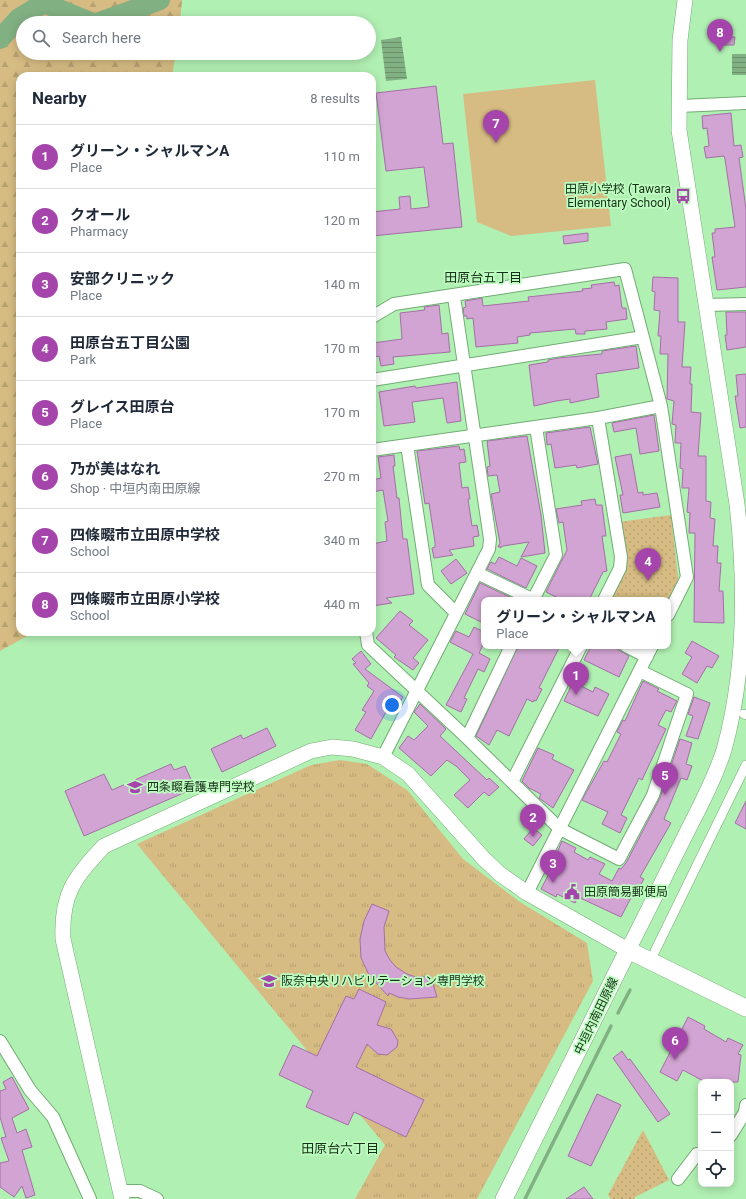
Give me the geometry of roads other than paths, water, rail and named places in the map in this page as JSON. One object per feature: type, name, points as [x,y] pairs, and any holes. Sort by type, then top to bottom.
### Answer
[{"type":"main road","points":[[628,950],[746,1008]]},
{"type":"main road","name":"中垣内南田原線","points":[[504,1199],[628,950]]},
{"type":"street","points":[[157,1199],[140,1191],[121,1195],[63,940],[62,920],[65,900],[73,883],[84,866],[104,846],[311,751],[332,747],[353,749],[383,758],[408,774],[484,859],[500,874],[527,893],[628,950],[709,789],[724,750],[735,710],[743,661],[746,614],[741,503],[706,305],[679,130],[680,40],[685,0]]},
{"type":"street","points":[[680,106],[746,103]]},
{"type":"street","points":[[376,315],[394,304],[454,297],[625,269],[661,406],[687,577],[671,609]]},
{"type":"street","points":[[383,758],[489,550],[490,539],[454,297]]},
{"type":"street","points":[[706,305],[746,304]]},
{"type":"street","points":[[376,379],[464,367],[643,337]]},
{"type":"street","points":[[376,449],[598,418],[661,406]]},
{"type":"street","points":[[598,418],[621,557],[620,568],[606,597]]},
{"type":"street","points":[[535,597],[556,555],[536,427]]},
{"type":"street","points":[[407,445],[428,585],[456,613]]},
{"type":"street","points":[[477,573],[527,597]]},
{"type":"street","points":[[367,636],[368,645],[467,738],[560,829],[620,859],[653,795],[687,694],[640,671]]},
{"type":"street","points":[[467,738],[509,649]]},
{"type":"street","points":[[512,782],[579,649]]},
{"type":"street","points":[[527,893],[650,651]]},
{"type":"street","points":[[655,951],[746,765]]},
{"type":"street","points":[[0,1041],[30,1090],[53,1117],[90,1199]]},
{"type":"street","points":[[734,1130],[745,1112],[746,1105]]},
{"type":"street","points":[[678,1179],[697,1154],[698,1155]]},
{"type":"waterway","points":[[116,16],[160,0]]},
{"type":"waterway","points":[[22,16],[44,3],[76,16]]},
{"type":"waterway","points":[[0,39],[16,21]]},
{"type":"waterway","points":[[618,1013],[630,990]]},
{"type":"waterway","points":[[525,1199],[611,1026]]},
{"type":"place","name":"四條畷市立田原小学校","points":[[720,52]]},
{"type":"place","name":"四條畷市立田原中学校","points":[[496,143]]},
{"type":"place","name":"田原小学校 (Tawara Elementary School)","points":[[683,196]]},
{"type":"place","name":"田原台五丁目公園","points":[[648,581]]},
{"type":"place","name":"グリーン・シャルマンA","points":[[576,695]]},
{"type":"place","name":"四条畷看護専門学校","points":[[135,787]]},
{"type":"place","name":"グレイス田原台","points":[[665,795]]},
{"type":"place","name":"クオール","points":[[533,837]]},
{"type":"place","name":"安部クリニック","points":[[553,883]]},
{"type":"place","name":"田原簡易郵便局","points":[[572,892]]},
{"type":"place","name":"阪奈中央リハビリテーション専門学校","points":[[269,981]]},
{"type":"place","name":"乃が美はなれ","points":[[675,1060]]},
{"type":"district","name":"田原台五丁目","points":[[483,277]]},
{"type":"district","name":"田原台六丁目","points":[[340,1148]]}]
